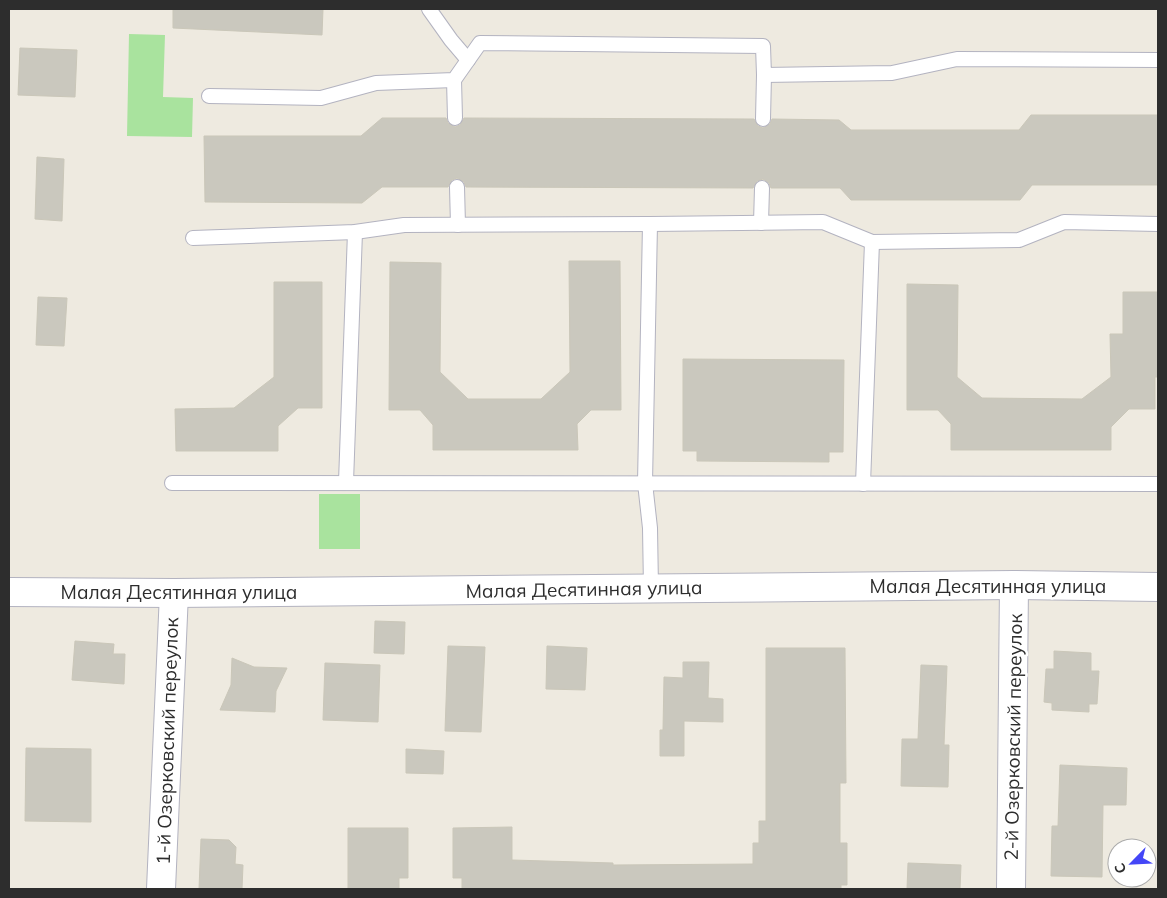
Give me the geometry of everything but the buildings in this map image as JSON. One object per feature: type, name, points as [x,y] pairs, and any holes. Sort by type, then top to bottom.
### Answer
[{"type":"street","name":"Малая Десятинная улица","points":[[9,592],[174,593],[1014,585],[1158,588]]},
{"type":"street","name":"2-й Озерковский переулок","points":[[1011,889],[1014,585]]},
{"type":"street","name":"1-й Озерковский переулок","points":[[161,889],[174,593]]},
{"type":"lane","points":[[429,9],[468,60]]},
{"type":"lane","points":[[455,118],[454,80],[480,43],[762,46],[764,74],[763,119]]},
{"type":"lane","points":[[764,74],[892,74],[957,59],[1158,60]]},
{"type":"lane","points":[[209,96],[321,98],[376,82],[454,80]]},
{"type":"lane","points":[[457,187],[458,225]]},
{"type":"lane","points":[[761,223],[762,188]]},
{"type":"lane","points":[[193,238],[355,232],[404,225],[823,222],[872,242],[1019,240],[1064,222],[1158,224]]},
{"type":"lane","points":[[650,224],[644,483],[650,528],[651,588]]},
{"type":"lane","points":[[346,482],[355,232]]},
{"type":"lane","points":[[863,484],[872,242]]},
{"type":"lane","points":[[172,483],[1158,484]]},
{"type":"green space","points":[[129,34],[165,35],[163,97],[193,98],[192,137],[127,136]]},
{"type":"green space","points":[[319,494],[360,494],[360,549],[319,549]]}]
